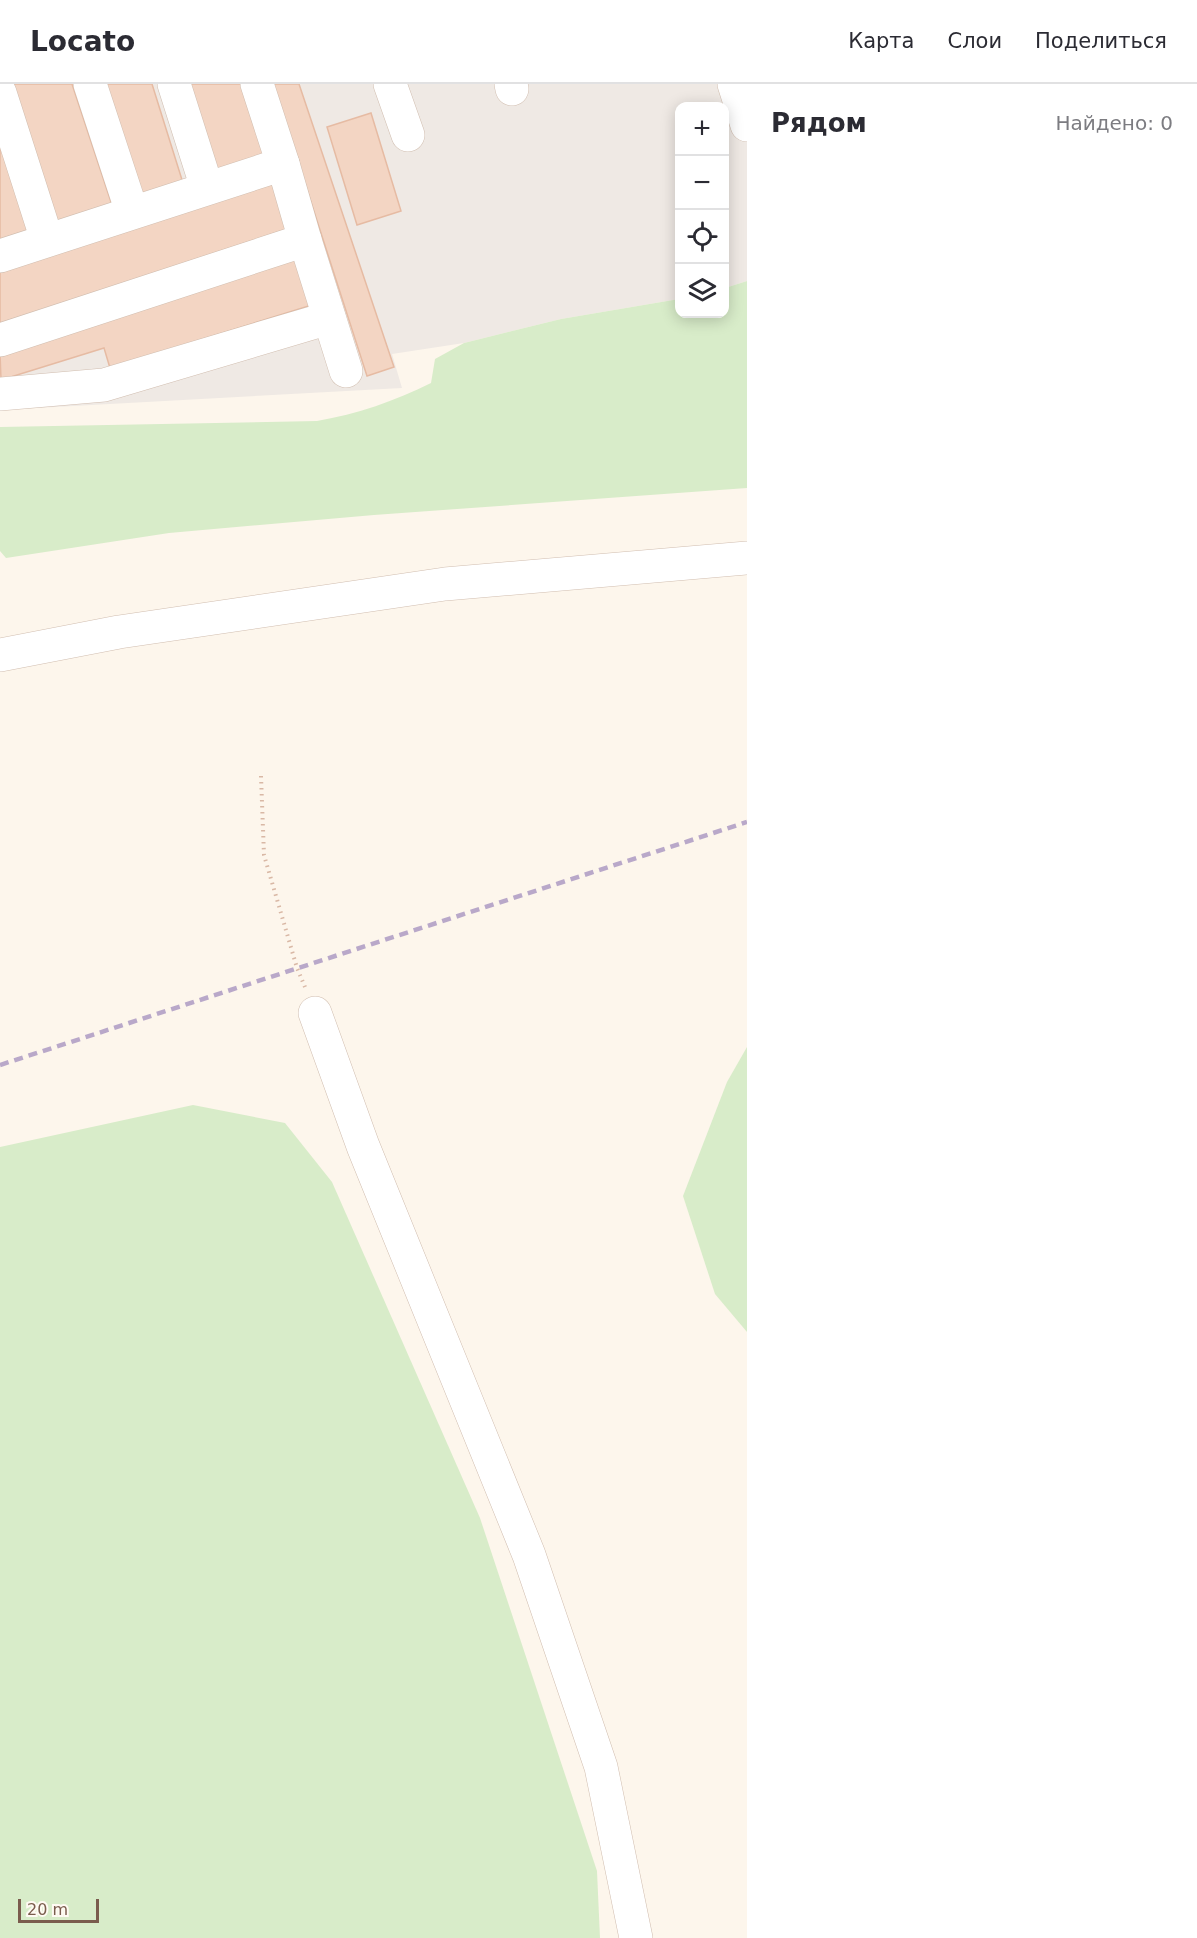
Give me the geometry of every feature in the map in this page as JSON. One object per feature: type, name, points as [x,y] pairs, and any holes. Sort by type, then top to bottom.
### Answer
[{"type":"lane","points":[[90,84],[132,212]]},
{"type":"lane","points":[[174,84],[207,189]]},
{"type":"lane","points":[[257,84],[346,371]]},
{"type":"lane","points":[[390,84],[408,135]]},
{"type":"lane","points":[[734,84],[747,125]]},
{"type":"lane","points":[[0,93],[47,240]]},
{"type":"lane","points":[[0,256],[283,164]]},
{"type":"lane","points":[[0,340],[304,240]]},
{"type":"lane","points":[[0,394],[104,385],[329,318]]},
{"type":"lane","points":[[0,655],[119,632],[445,584],[747,558]]},
{"type":"lane","points":[[315,1013],[367,1157],[529,1555],[601,1767],[636,1938]]},
{"type":"path","points":[[261,776],[264,855],[297,968],[315,1013]]},
{"type":"shaded area","points":[[0,84],[747,84],[747,281],[729,287],[729,102],[675,102],[675,300],[561,319],[464,343],[392,354],[402,388],[0,410]]},
{"type":"green space","points":[[747,281],[747,488],[374,515],[169,533],[6,558],[0,551],[0,427],[317,421],[376,406],[431,383],[435,359],[464,343],[561,319],[675,300],[675,318],[729,318],[729,287]]},
{"type":"green space","points":[[747,1047],[747,1332],[715,1294],[683,1196],[727,1082]]},
{"type":"green space","points":[[193,1105],[285,1123],[332,1182],[480,1518],[597,1871],[600,1938],[0,1938],[0,1147]]},
{"type":"building","points":[[12,84],[72,84],[113,208],[59,226]]},
{"type":"building","points":[[103,84],[152,84],[183,183],[138,197]]},
{"type":"building","points":[[188,84],[244,84],[267,160],[217,175]]},
{"type":"building","points":[[273,84],[299,84],[394,367],[367,376]]},
{"type":"building","points":[[371,113],[401,211],[357,225],[327,127]]},
{"type":"building","points":[[0,138],[30,233],[0,243]]},
{"type":"building","points":[[277,180],[290,228],[0,324],[0,270]]},
{"type":"building","points":[[297,259],[312,305],[110,368],[104,348],[1,380],[0,353]]},
{"type":"railway","points":[[0,1065],[747,822]]}]
